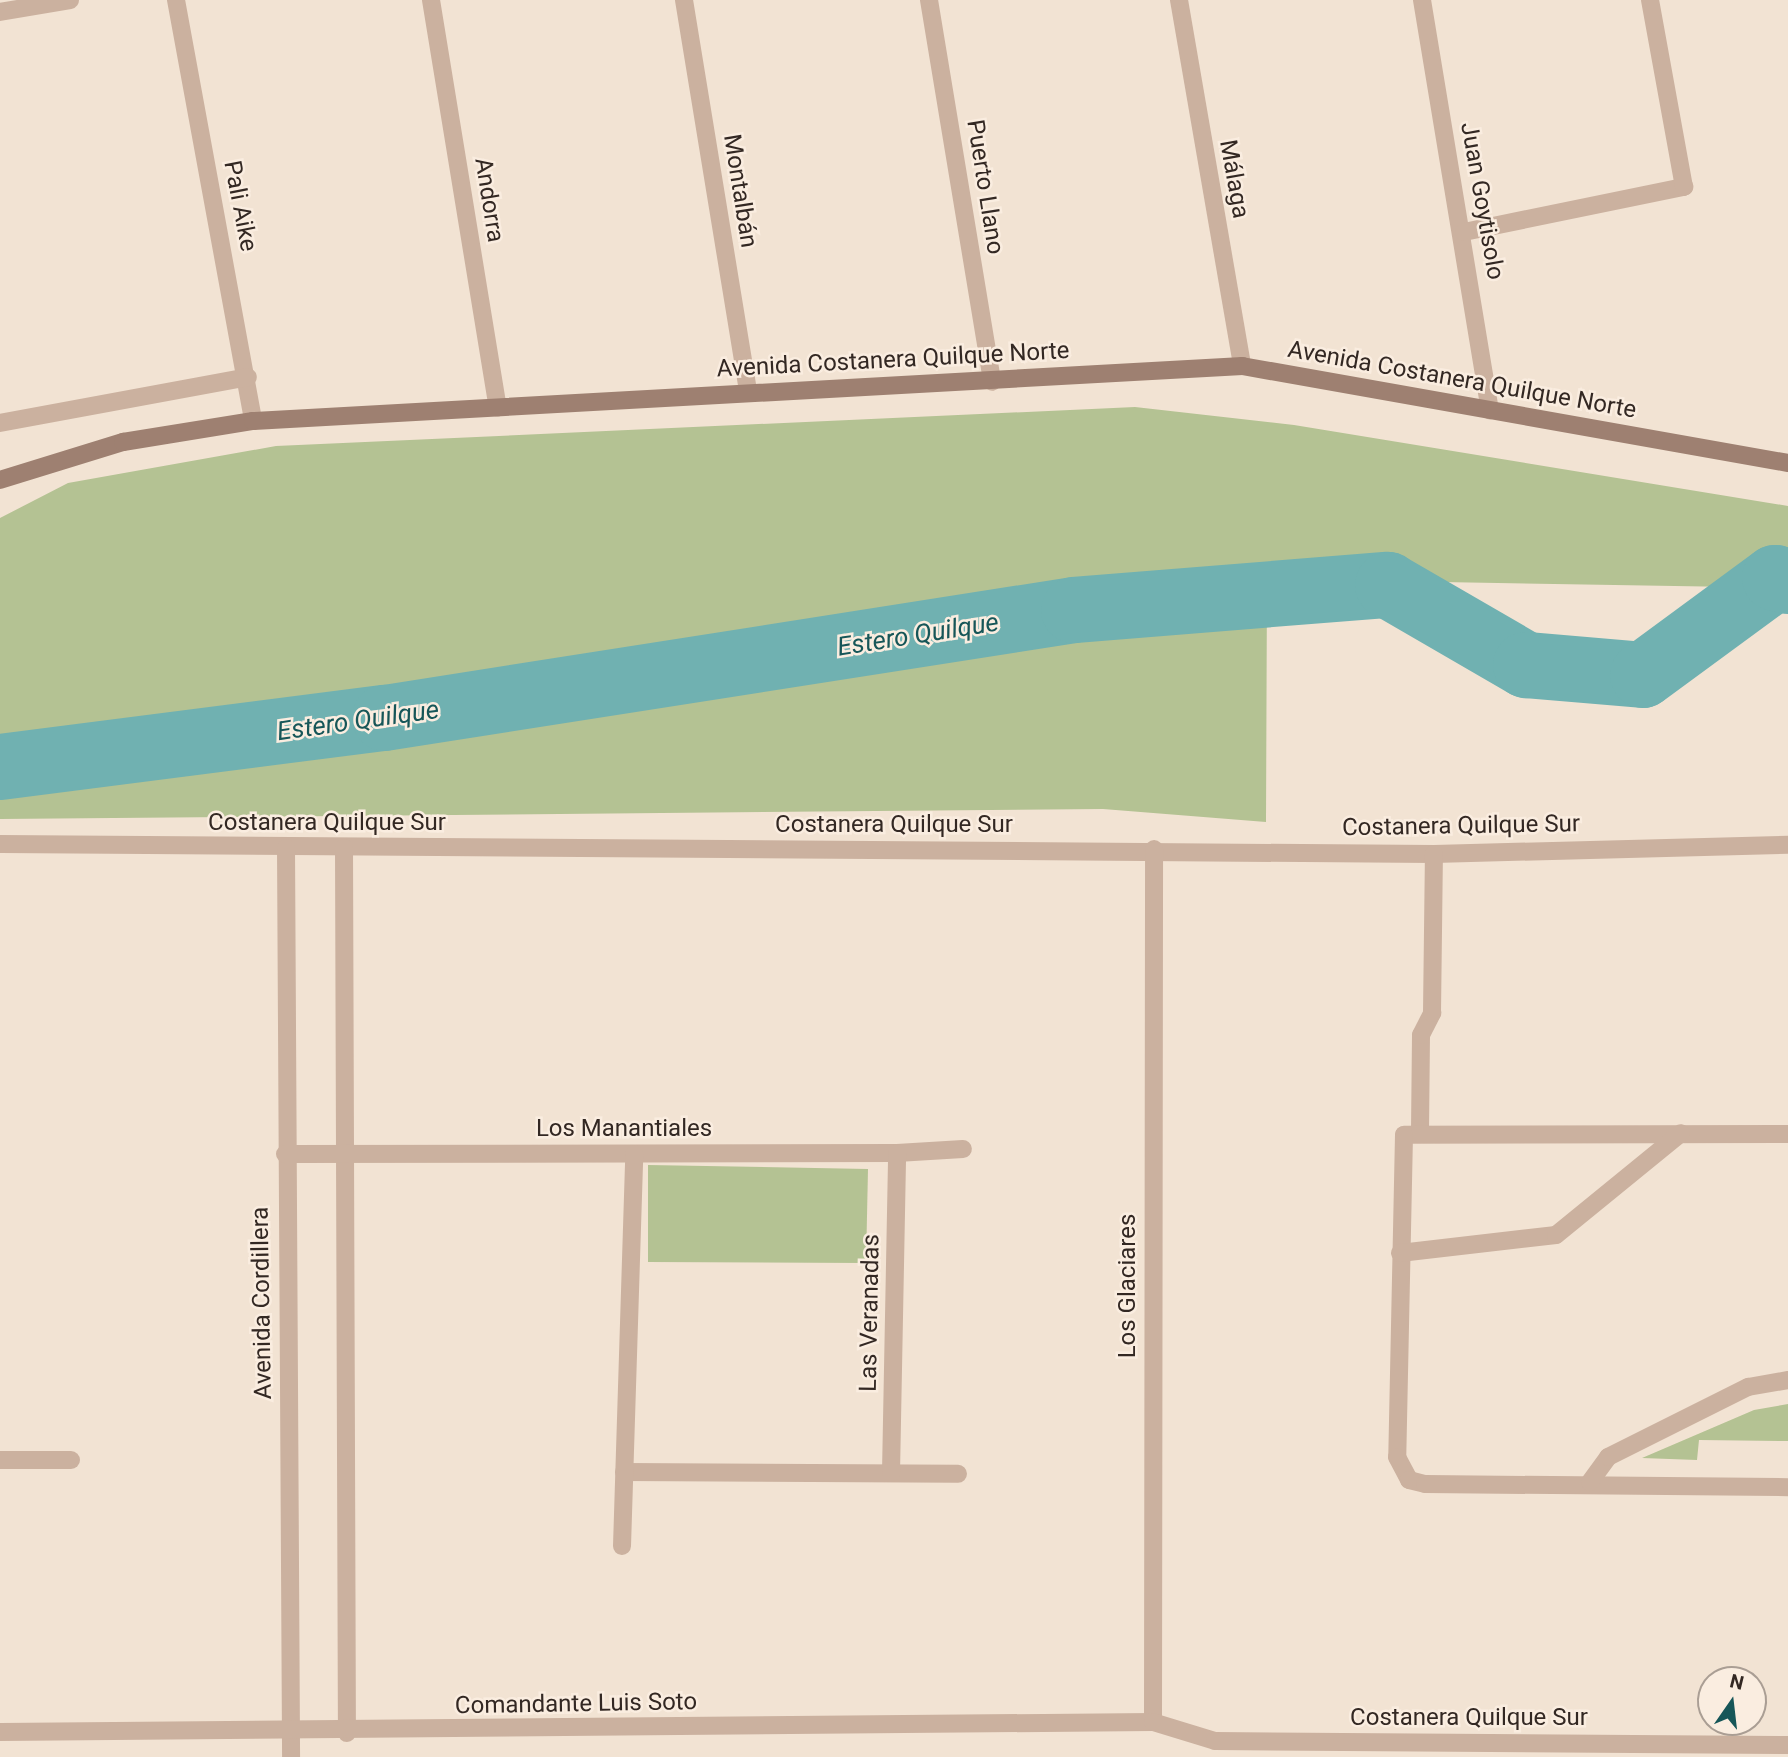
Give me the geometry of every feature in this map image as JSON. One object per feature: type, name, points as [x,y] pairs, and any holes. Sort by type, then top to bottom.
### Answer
[{"type":"main road","name":"Avenida Costanera Quilque Norte","points":[[0,480],[123,442],[253,421],[498,408],[748,390],[992,382],[1242,366],[1788,463]]},
{"type":"street","points":[[0,12],[70,0]]},
{"type":"street","name":"Pali Aike","points":[[176,0],[248,377],[253,421]]},
{"type":"street","name":"Andorra","points":[[431,0],[498,408]]},
{"type":"street","name":"Montalbán","points":[[684,0],[748,390]]},
{"type":"street","name":"Puerto Llano","points":[[929,0],[992,382]]},
{"type":"street","name":"Málaga","points":[[1179,0],[1242,366]]},
{"type":"street","name":"Juan Goytisolo","points":[[1422,0],[1464,232],[1490,410]]},
{"type":"street","points":[[1464,232],[1684,187],[1650,0]]},
{"type":"street","points":[[0,423],[248,377]]},
{"type":"street","name":"Costanera Quilque Sur","points":[[0,844],[286,848],[1154,849],[1434,854],[1788,845]]},
{"type":"street","name":"Avenida Cordillera","points":[[286,848],[285,1154],[291,1757]]},
{"type":"street","points":[[344,848],[347,1733]]},
{"type":"street","name":"Los Glaciares","points":[[1153,1722],[1154,849]]},
{"type":"street","points":[[1420,1131],[1421,1035],[1432,1013],[1434,854]]},
{"type":"street","points":[[1788,1134],[1420,1131],[1404,1135],[1401,1145],[1400,1253],[1400,1469],[1409,1480],[1425,1484],[1590,1482],[1788,1487]]},
{"type":"street","points":[[1400,1253],[1556,1235],[1681,1133]]},
{"type":"street","name":"Los Manantiales","points":[[285,1154],[897,1153],[962,1149]]},
{"type":"street","name":"Las Veranadas","points":[[891,1473],[897,1153]]},
{"type":"street","points":[[622,1546],[634,1154]]},
{"type":"street","points":[[1590,1482],[1608,1457],[1748,1388],[1788,1380]]},
{"type":"street","points":[[0,1460],[71,1460]]},
{"type":"street","points":[[624,1472],[958,1474]]},
{"type":"street","name":"Costanera Quilque Sur","points":[[1153,1722],[1215,1741],[1788,1745]]},
{"type":"street","name":"Comandante Luis Soto","points":[[0,1732],[291,1734],[1153,1722]]},
{"type":"green space","points":[[1135,407],[1294,425],[1788,506],[1788,588],[1267,579],[1266,822],[1103,809],[0,819],[0,518],[68,483],[276,446]]},
{"type":"green space","points":[[648,1165],[868,1169],[866,1263],[648,1262]]},
{"type":"green space","points":[[1788,1404],[1788,1441],[1699,1440],[1697,1460],[1642,1458],[1754,1410]]},
{"type":"waterway","name":"Estero Quilque","points":[[0,767],[385,718],[1074,610],[1388,585],[1526,665],[1643,675],[1775,578],[1788,581]]}]
